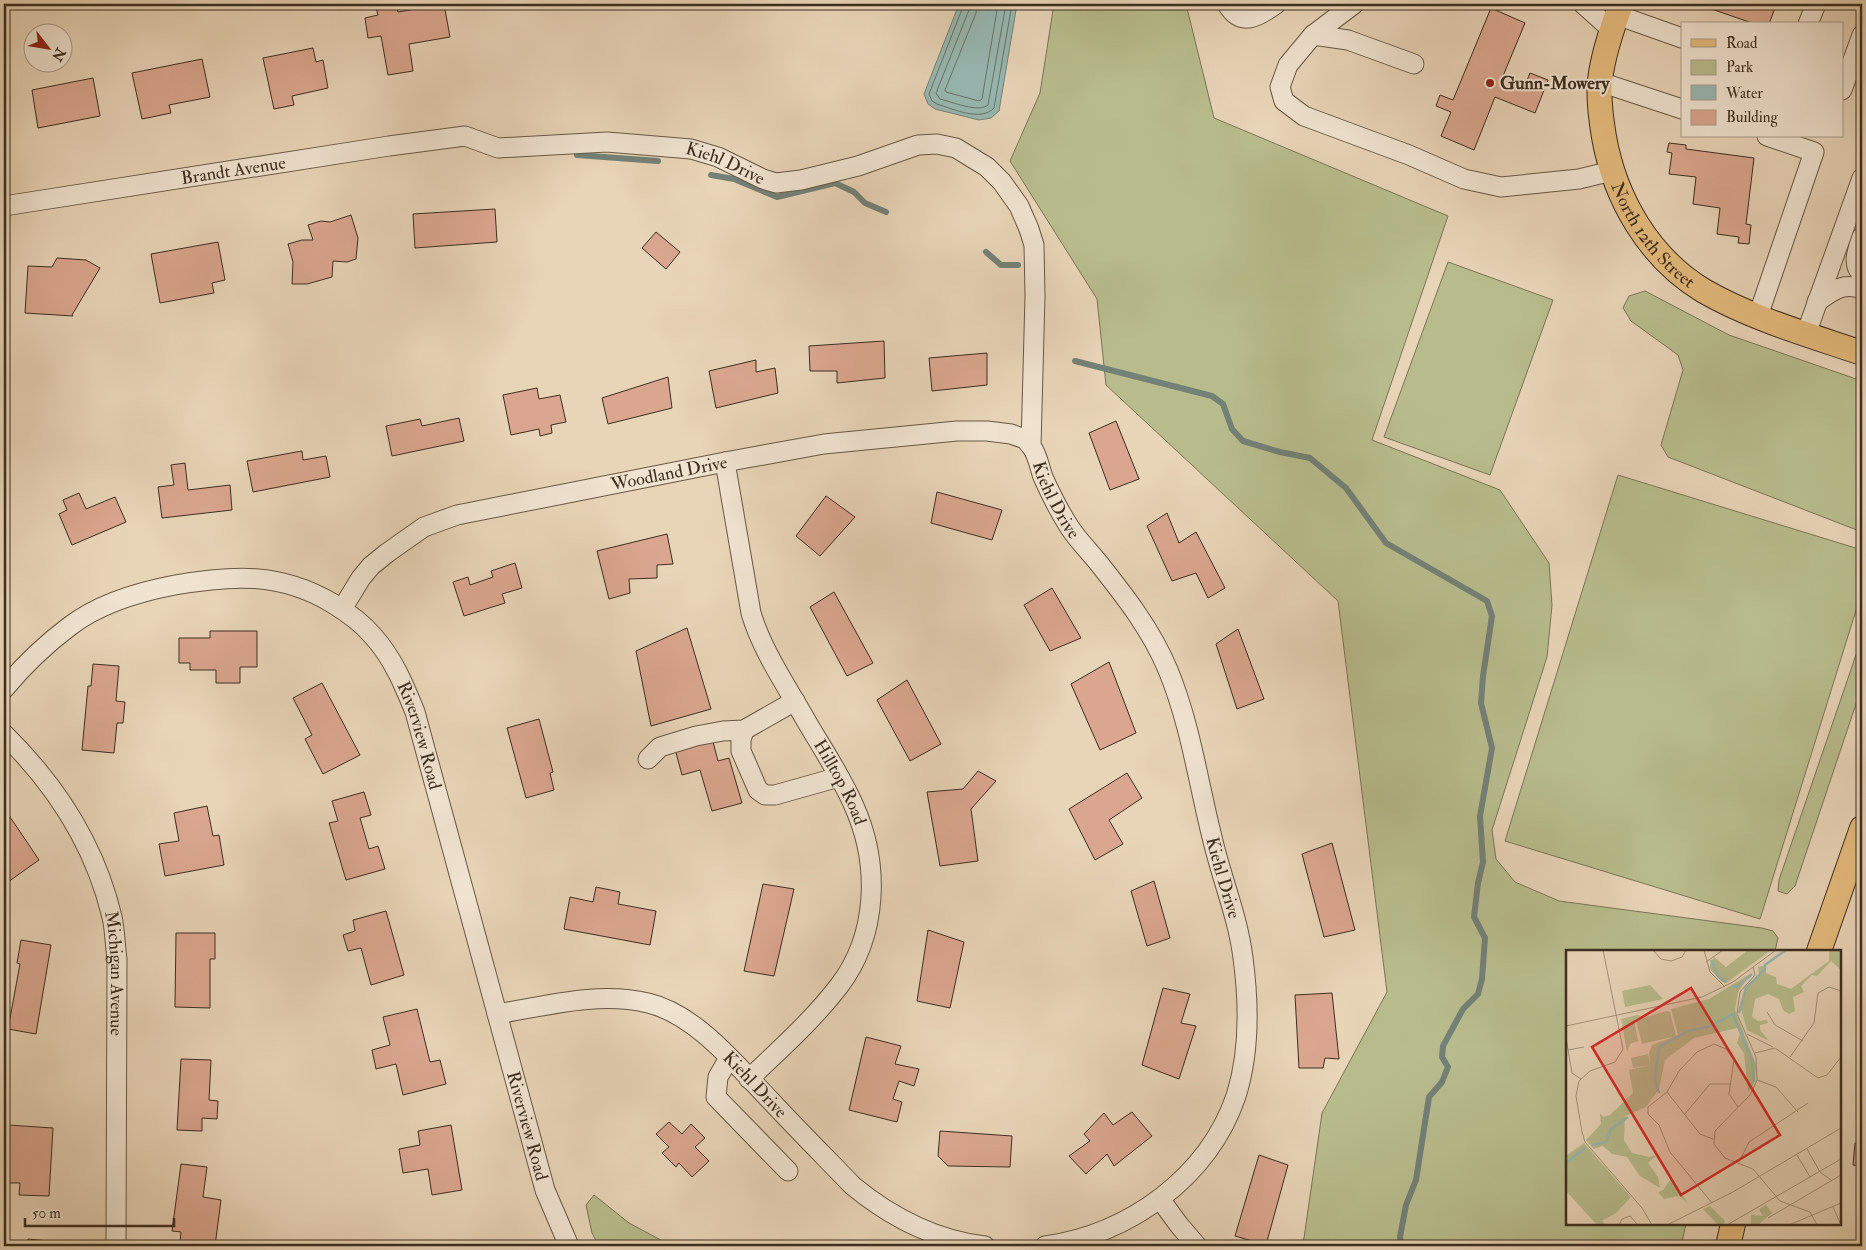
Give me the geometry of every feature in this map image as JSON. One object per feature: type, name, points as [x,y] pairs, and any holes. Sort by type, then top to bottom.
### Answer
[{"type":"main road","name":"North 12th Street","points":[[1616,16],[1603,60],[1600,82],[1602,124],[1612,171],[1618,188],[1628,210],[1651,245],[1678,273],[1726,303],[1862,353]]},
{"type":"main road","points":[[1819,950],[1862,828]]},
{"type":"main road","points":[[1728,1246],[1733,1225]]},
{"type":"street","points":[[1227,4],[1232,13],[1239,18],[1248,18],[1262,14],[1276,4]]},
{"type":"street","points":[[1354,4],[1313,35],[1288,65],[1280,87],[1284,101],[1304,116],[1409,155],[1464,179],[1500,187],[1580,179],[1612,171]]},
{"type":"street","points":[[1584,4],[1681,38]]},
{"type":"street","points":[[1809,22],[1816,4]]},
{"type":"street","points":[[1313,35],[1348,40],[1414,64]]},
{"type":"street","points":[[1844,84],[1862,35]]},
{"type":"street","points":[[1600,82],[1681,109]]},
{"type":"street","name":"Brandt Avenue","points":[[4,206],[389,146],[465,136]]},
{"type":"street","name":"Kiehl Drive","points":[[465,136],[498,148],[607,142],[691,149],[718,157],[763,179],[776,183],[801,180],[858,166],[918,145],[937,144],[956,148],[987,167],[1002,182],[1019,206],[1030,229],[1034,245],[1035,296],[1031,446],[1037,454],[1040,469],[1053,502],[1072,530],[1138,614],[1167,669],[1188,733],[1212,840],[1243,958],[1248,1020],[1242,1070],[1236,1097],[1212,1143],[1193,1168],[1160,1199],[1134,1217],[1104,1231],[1065,1243],[1045,1246]]},
{"type":"street","points":[[1758,316],[1814,152],[1773,138]]},
{"type":"street","points":[[1806,334],[1862,178]]},
{"type":"street","points":[[1862,237],[1855,262],[1862,274]]},
{"type":"street","points":[[1818,302],[1831,291],[1843,286],[1853,286],[1862,289]]},
{"type":"street","name":"Woodland Drive","points":[[342,609],[371,566],[386,553],[424,527],[457,514],[824,444],[987,431],[1011,434],[1024,439],[1031,446]]},
{"type":"street","name":"Hilltop Road","points":[[725,462],[751,613],[776,669],[854,806],[870,859],[872,887],[869,918],[864,937],[851,966],[839,986],[795,1035],[749,1078]]},
{"type":"street","name":"Riverview Road","points":[[4,689],[34,658],[70,626],[99,609],[148,590],[201,580],[238,577],[265,578],[290,583],[315,593],[342,609],[373,635],[399,673],[415,712],[545,1190],[569,1246]]},
{"type":"street","points":[[648,759],[660,747],[696,736],[744,730],[795,700]]},
{"type":"street","points":[[744,730],[741,740],[741,751],[758,790],[765,795],[776,795],[839,778]]},
{"type":"street","name":"Michigan Avenue","points":[[4,734],[27,756],[42,774],[56,792],[81,832],[102,882],[112,918],[117,959],[116,1246]]},
{"type":"street","name":"Kiehl Drive","points":[[497,1014],[590,999],[617,998],[648,1002],[668,1010],[692,1024],[729,1058],[853,1186],[872,1201],[914,1227],[975,1246]]},
{"type":"street","points":[[729,1058],[718,1076],[716,1097],[788,1171]]},
{"type":"street","points":[[1160,1199],[1197,1246]]},
{"type":"green space","points":[[4,4],[75,4],[4,10]]},
{"type":"green space","points":[[1054,4],[1186,4],[1214,118],[1448,216],[1372,440],[1500,490],[1549,563],[1552,605],[1547,657],[1492,830],[1496,859],[1515,882],[1559,901],[1762,928],[1773,931],[1778,938],[1775,950],[1566,950],[1566,1225],[1686,1225],[1681,1246],[1300,1246],[1304,1238],[1322,1113],[1387,992],[1338,601],[1106,385],[1097,299],[1010,161],[1040,93]]},
{"type":"green space","points":[[1448,262],[1553,300],[1490,475],[1384,437]]},
{"type":"green space","points":[[1645,291],[1729,335],[1862,381],[1862,532],[1668,457],[1661,445],[1683,370],[1678,355],[1631,321],[1623,308],[1629,296]]},
{"type":"green space","points":[[1618,475],[1862,550],[1862,591],[1760,919],[1505,841]]},
{"type":"green space","points":[[1862,642],[1862,686],[1795,886],[1787,894],[1778,891],[1779,880],[1859,646]]},
{"type":"green space","points":[[594,1195],[629,1223],[672,1246],[599,1246],[592,1233],[586,1205]]},
{"type":"water","points":[[959,4],[1017,4],[999,111],[991,118],[979,120],[935,109],[928,104],[924,94]]},
{"type":"building","points":[[375,4],[396,4],[398,12],[421,8],[420,4],[444,4],[450,37],[409,44],[413,71],[388,75],[381,36],[368,38],[365,18],[378,15]]},
{"type":"building","points":[[1697,4],[1780,4],[1778,9],[1775,8],[1770,22],[1749,22]]},
{"type":"building","points":[[1491,8],[1525,23],[1503,76],[1525,85],[1530,73],[1548,80],[1535,113],[1495,97],[1474,150],[1441,136],[1451,112],[1436,106],[1440,95],[1453,100]]},
{"type":"building","points":[[313,48],[316,62],[323,60],[328,88],[292,96],[294,105],[274,109],[263,58]]},
{"type":"building","points":[[202,59],[210,97],[169,105],[171,113],[142,119],[132,73]]},
{"type":"building","points":[[93,78],[100,116],[38,128],[32,90]]},
{"type":"building","points":[[1669,143],[1686,145],[1686,149],[1754,158],[1746,224],[1751,225],[1749,244],[1738,243],[1739,237],[1717,234],[1720,208],[1693,204],[1696,177],[1669,174],[1672,153],[1667,152]]},
{"type":"building","points":[[495,209],[497,242],[415,248],[413,214]]},
{"type":"building","points":[[351,215],[358,238],[356,259],[347,262],[333,261],[332,277],[307,284],[292,284],[293,262],[288,244],[302,240],[313,240],[308,225],[321,221],[330,222]]},
{"type":"building","points":[[656,232],[680,252],[666,269],[642,248]]},
{"type":"building","points":[[218,242],[225,280],[212,283],[214,293],[160,303],[151,254]]},
{"type":"building","points":[[57,258],[86,260],[100,268],[73,316],[25,313],[28,266],[52,267]]},
{"type":"building","points":[[884,341],[885,378],[837,383],[837,371],[810,371],[809,346]]},
{"type":"building","points":[[987,353],[987,385],[932,391],[929,358]]},
{"type":"building","points":[[756,360],[756,372],[775,368],[778,393],[716,408],[709,371]]},
{"type":"building","points":[[668,377],[672,408],[608,424],[602,398]]},
{"type":"building","points":[[537,388],[539,399],[560,395],[566,422],[551,425],[552,433],[540,436],[539,429],[511,435],[503,395]]},
{"type":"building","points":[[459,418],[464,441],[392,456],[386,426],[420,419],[422,426]]},
{"type":"building","points":[[1116,421],[1139,479],[1110,490],[1089,433]]},
{"type":"building","points":[[302,451],[303,460],[326,456],[330,477],[253,492],[247,461]]},
{"type":"building","points":[[185,463],[188,490],[230,485],[232,510],[162,518],[158,487],[174,485],[171,465]]},
{"type":"building","points":[[937,492],[1002,510],[992,540],[931,523]]},
{"type":"building","points":[[79,493],[86,509],[115,497],[126,522],[72,545],[59,514],[67,510],[63,500]]},
{"type":"building","points":[[826,496],[855,517],[820,556],[796,536]]},
{"type":"building","points":[[1167,513],[1179,543],[1196,532],[1225,588],[1208,598],[1196,573],[1172,581],[1147,526]]},
{"type":"building","points":[[667,534],[673,564],[657,565],[657,578],[629,579],[630,593],[609,599],[597,551]]},
{"type":"building","points":[[4,553],[7,554],[4,587]]},
{"type":"building","points":[[515,563],[522,588],[502,594],[505,603],[464,616],[453,582],[468,577],[470,585],[493,577],[491,571]]},
{"type":"building","points":[[1052,588],[1081,638],[1050,651],[1024,605]]},
{"type":"building","points":[[834,592],[873,663],[847,676],[810,607]]},
{"type":"building","points":[[687,628],[711,709],[651,726],[636,651]]},
{"type":"building","points":[[1238,629],[1264,699],[1237,709],[1216,644]]},
{"type":"building","points":[[210,631],[257,631],[257,667],[240,667],[240,683],[216,683],[216,670],[190,670],[190,663],[179,663],[179,638],[210,638]]},
{"type":"building","points":[[1109,662],[1136,733],[1100,750],[1071,684]]},
{"type":"building","points":[[93,664],[119,666],[116,701],[125,702],[123,723],[117,723],[114,753],[82,750],[88,686],[91,686]]},
{"type":"building","points":[[907,680],[941,744],[910,761],[877,700]]},
{"type":"building","points":[[322,683],[360,755],[323,774],[305,739],[312,735],[293,698]]},
{"type":"building","points":[[539,719],[553,772],[550,773],[554,790],[526,798],[507,728]]},
{"type":"building","points":[[712,738],[718,761],[729,758],[742,803],[712,811],[700,770],[682,775],[675,749]]},
{"type":"building","points":[[978,771],[996,781],[971,809],[978,861],[940,866],[927,792],[963,789]]},
{"type":"building","points":[[1127,773],[1142,798],[1109,820],[1123,844],[1095,860],[1069,809]]},
{"type":"building","points":[[364,792],[371,815],[360,818],[369,849],[378,846],[385,869],[346,880],[329,823],[338,821],[332,801]]},
{"type":"building","points":[[207,806],[213,836],[219,835],[224,865],[165,876],[159,844],[179,841],[174,813]]},
{"type":"building","points":[[4,808],[39,860],[8,882],[4,876]]},
{"type":"building","points":[[1332,843],[1355,930],[1324,937],[1302,854]]},
{"type":"building","points":[[1154,881],[1170,938],[1147,946],[1131,891]]},
{"type":"building","points":[[763,884],[794,889],[774,976],[744,971]]},
{"type":"building","points":[[596,887],[620,892],[618,904],[656,911],[650,945],[564,929],[570,897],[593,902]]},
{"type":"building","points":[[386,911],[404,975],[371,985],[361,948],[348,951],[343,935],[355,931],[353,920]]},
{"type":"building","points":[[928,930],[964,942],[950,1008],[917,1001]]},
{"type":"building","points":[[176,933],[215,933],[215,959],[210,959],[210,1008],[175,1007]]},
{"type":"building","points":[[21,940],[51,945],[36,1034],[8,1029],[20,964],[17,963]]},
{"type":"building","points":[[1163,988],[1190,994],[1181,1023],[1196,1026],[1179,1079],[1142,1065]]},
{"type":"building","points":[[1332,993],[1339,1059],[1325,1058],[1323,1068],[1299,1068],[1295,995]]},
{"type":"building","points":[[417,1009],[430,1062],[440,1060],[446,1084],[403,1095],[396,1064],[376,1069],[372,1050],[390,1045],[383,1017]]},
{"type":"building","points":[[866,1037],[901,1046],[895,1064],[919,1069],[914,1086],[899,1081],[893,1099],[902,1102],[897,1122],[849,1110]]},
{"type":"building","points":[[181,1059],[211,1060],[209,1100],[218,1101],[217,1119],[202,1118],[202,1131],[177,1130]]},
{"type":"building","points":[[1132,1112],[1152,1136],[1114,1166],[1107,1154],[1086,1174],[1069,1156],[1090,1141],[1084,1134],[1104,1113],[1113,1125]]},
{"type":"building","points":[[669,1122],[682,1134],[691,1124],[705,1138],[695,1147],[709,1161],[692,1177],[679,1163],[676,1167],[662,1153],[669,1147],[656,1134]]},
{"type":"building","points":[[8,1125],[53,1128],[49,1196],[19,1195],[20,1183],[5,1183]]},
{"type":"building","points":[[451,1125],[462,1190],[432,1195],[428,1169],[403,1173],[399,1149],[420,1145],[418,1131]]},
{"type":"building","points":[[940,1131],[1012,1136],[1010,1167],[948,1166],[938,1156]]},
{"type":"building","points":[[1855,1143],[1862,1143],[1862,1166],[1853,1165]]},
{"type":"building","points":[[1259,1155],[1288,1165],[1266,1245],[1235,1236]]},
{"type":"building","points":[[181,1164],[207,1167],[203,1197],[221,1200],[215,1246],[180,1242],[181,1232],[172,1231]]},
{"type":"building","points":[[28,1239],[58,1242],[57,1246],[27,1246]]},
{"type":"waterway","points":[[577,155],[658,161]]},
{"type":"waterway","points":[[711,175],[734,179],[777,197],[835,183],[854,192],[865,203],[886,212]]},
{"type":"waterway","points":[[986,252],[1001,265],[1018,265]]},
{"type":"waterway","points":[[1075,361],[1212,396],[1223,404],[1232,429],[1243,441],[1280,452],[1310,458],[1346,488],[1386,543],[1487,601],[1492,616],[1481,703],[1492,748],[1480,816],[1483,862],[1478,883],[1474,917],[1485,938],[1482,979],[1478,994],[1463,1009],[1443,1046],[1442,1057],[1448,1067],[1442,1082],[1429,1097],[1416,1180],[1406,1205],[1400,1237],[1402,1246]]},
{"type":"place","name":"Gunn-Mowery","points":[[1490,83]]}]
